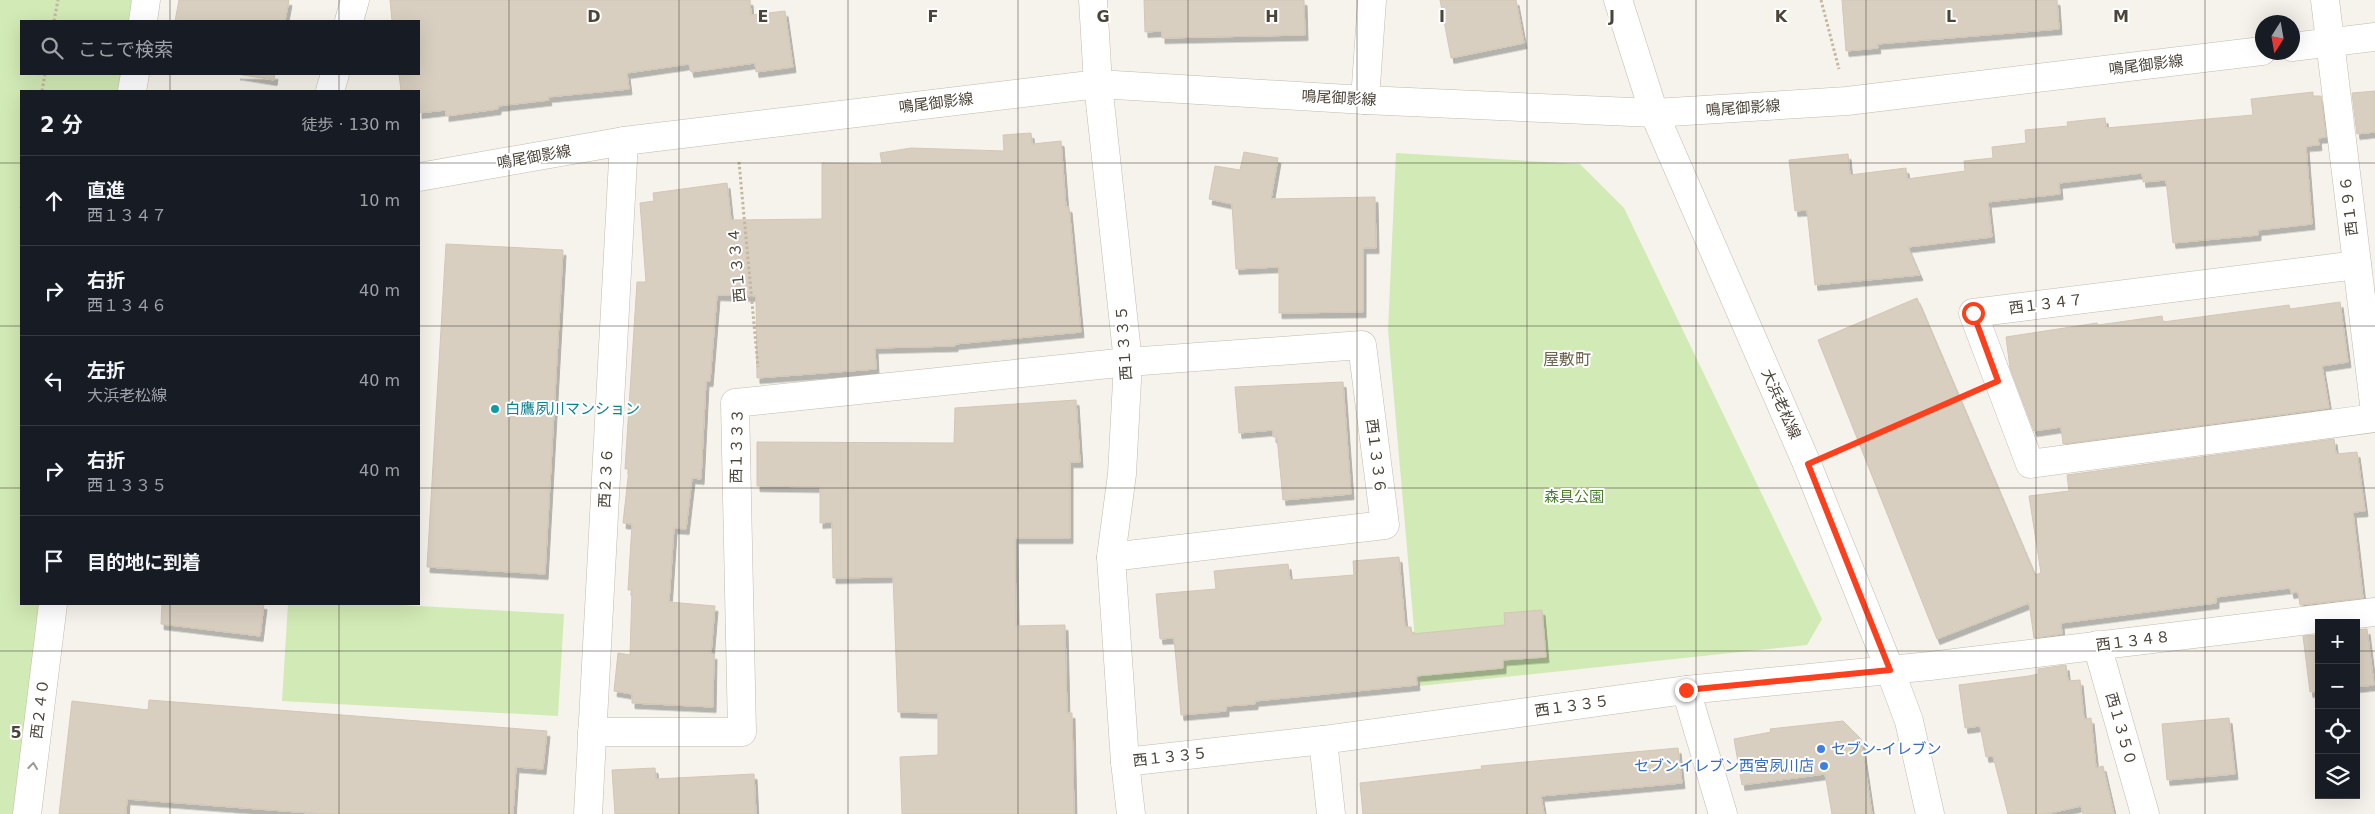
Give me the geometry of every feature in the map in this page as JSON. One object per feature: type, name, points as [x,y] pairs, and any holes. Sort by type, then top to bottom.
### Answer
[{"type":"street","points":[[143,20],[146,0]]},
{"type":"street","points":[[349,20],[355,0]]},
{"type":"street","name":"西１３３５","points":[[1093,0],[1098,84],[1128,362],[1122,474],[1112,557],[1125,762],[1323,740],[1686,690],[1890,670]]},
{"type":"street","points":[[1365,100],[1372,0]]},
{"type":"street","name":"大浜老松線","points":[[1618,0],[1654,113],[1808,464],[1890,670],[1909,721],[1930,814]]},
{"type":"street","name":"西１９６","points":[[2325,0],[2375,412]]},
{"type":"street","points":[[2300,46],[2375,37]]},
{"type":"street","name":"鳴尾御影線","points":[[420,176],[624,141],[1098,84],[1365,100],[1654,113],[1847,101],[2255,52]]},
{"type":"street","points":[[132,90],[135,75]]},
{"type":"street","points":[[330,90],[335,75]]},
{"type":"street","name":"西２３６","points":[[588,814],[624,141]]},
{"type":"street","name":"西１３４７","points":[[2356,265],[1973,313],[2030,464],[2375,418]]},
{"type":"street","name":"西１３３６","points":[[1112,557],[1385,526],[1362,345],[1128,362]]},
{"type":"street","name":"西１３３３","points":[[592,732],[742,732],[734,403],[1128,362]]},
{"type":"street","name":"西２４０","points":[[27,814],[53,605]]},
{"type":"street","name":"西１３４８","points":[[1890,670],[2375,612]]},
{"type":"street","name":"西１３５０","points":[[2097,645],[2145,814]]},
{"type":"street","points":[[1686,690],[1723,814]]},
{"type":"street","points":[[1323,740],[1331,814]]},
{"type":"street","points":[[1125,762],[1131,814]]},
{"type":"path","points":[[54,20],[58,0]]},
{"type":"path","points":[[1821,0],[1847,101]]},
{"type":"path","points":[[42,90],[45,75]]},
{"type":"path","name":"西１３３４","points":[[736,128],[761,400]]},
{"type":"path","points":[[1808,464],[1998,381]]},
{"type":"green space","points":[[0,0],[137,0],[134,20],[20,20],[20,75],[126,75],[124,90],[20,90],[20,605],[50,605],[20,814],[0,814]]},
{"type":"green space","name":"森具公園","points":[[1396,153],[1580,164],[1624,208],[1822,619],[1807,645],[1419,686],[1388,330]]},
{"type":"green space","points":[[288,605],[400,605],[564,614],[558,716],[282,701]]},
{"type":"building","points":[[179,0],[289,0],[285,20],[175,20]]},
{"type":"building","points":[[390,0],[750,0],[751,15],[785,11],[793,67],[756,72],[755,63],[691,72],[689,64],[627,73],[629,89],[548,97],[549,100],[498,106],[498,109],[446,116],[446,110],[420,113],[420,90],[401,90],[399,75],[420,75],[420,20],[392,20]]},
{"type":"building","points":[[1144,0],[1304,0],[1305,35],[1162,38],[1162,31],[1145,32]]},
{"type":"building","points":[[1440,0],[1516,0],[1524,43],[1451,58]]},
{"type":"building","points":[[1842,0],[2057,0],[2059,29],[1877,44],[1878,48],[1846,51]]},
{"type":"building","points":[[243,75],[275,75],[274,80]]},
{"type":"building","points":[[2375,91],[2375,132],[2357,134],[2352,93]]},
{"type":"building","points":[[2313,92],[2313,96],[2321,96],[2326,137],[2318,138],[2319,145],[2306,146],[2312,224],[2258,230],[2258,235],[2173,243],[2166,180],[2143,182],[2142,173],[2059,183],[2060,194],[1988,202],[1992,237],[1908,247],[1920,275],[1815,285],[1807,210],[1795,211],[1789,160],[1848,154],[1850,175],[1906,168],[1907,179],[1965,171],[1964,161],[1993,158],[1992,147],[2026,143],[2025,130],[2068,126],[2067,122],[2105,118],[2106,128],[2253,115],[2251,99]]},
{"type":"building","points":[[1031,133],[1032,144],[1061,141],[1066,207],[1069,207],[1081,332],[955,344],[955,346],[875,348],[876,369],[757,378],[756,296],[717,295],[710,381],[706,381],[701,479],[692,478],[686,529],[674,528],[669,602],[715,606],[711,654],[714,654],[713,707],[632,703],[632,694],[614,691],[618,653],[630,655],[632,590],[628,590],[632,524],[623,523],[629,469],[625,469],[637,282],[646,282],[640,203],[654,201],[653,193],[727,183],[731,220],[822,219],[822,163],[882,164],[880,153],[911,148],[1004,151],[1003,135]]},
{"type":"building","points":[[1244,152],[1278,158],[1271,199],[1375,197],[1376,248],[1363,248],[1363,312],[1279,313],[1279,267],[1236,269],[1232,204],[1209,199],[1215,166],[1240,170]]},
{"type":"building","name":"白鷹夙川マンション","points":[[446,244],[563,250],[545,574],[427,567]]},
{"type":"building","points":[[1917,298],[2035,575],[2041,573],[2029,496],[2069,491],[2067,475],[2334,439],[2336,454],[2357,452],[2365,511],[2353,512],[2363,598],[2300,605],[2298,592],[2291,593],[2290,588],[2216,597],[2216,603],[2061,623],[2062,634],[2034,638],[2029,603],[1937,639],[1818,340]]},
{"type":"building","points":[[2340,302],[2348,362],[2322,366],[2329,408],[2063,444],[2061,427],[2034,431],[2010,368],[2006,337],[2097,323],[2098,325],[2162,316],[2163,322],[2289,305],[2290,309]]},
{"type":"building","points":[[1343,382],[1351,494],[1283,500],[1277,437],[1273,437],[1273,430],[1239,433],[1235,387]]},
{"type":"building","points":[[1076,400],[1080,462],[1070,462],[1070,538],[1015,538],[1016,626],[1065,625],[1067,713],[1072,713],[1074,814],[902,814],[900,757],[938,755],[938,713],[898,712],[893,577],[833,578],[832,522],[820,523],[820,487],[757,486],[757,442],[954,443],[955,408]]},
{"type":"building","points":[[1399,557],[1405,627],[1411,627],[1412,634],[1505,625],[1504,613],[1542,610],[1546,657],[1503,660],[1503,668],[1416,676],[1417,685],[1255,701],[1255,704],[1226,706],[1226,711],[1181,715],[1174,638],[1160,639],[1156,594],[1216,589],[1214,571],[1288,564],[1290,580],[1354,575],[1353,561]]},
{"type":"building","points":[[162,605],[264,605],[260,636],[161,624]]},
{"type":"building","points":[[2367,629],[2374,685],[2360,687],[2360,630]]},
{"type":"building","points":[[2315,635],[2315,691],[2310,692],[2303,636]]},
{"type":"building","points":[[2066,665],[2068,681],[2080,680],[2084,719],[2091,718],[2096,768],[2103,766],[2114,814],[2083,814],[2081,806],[2046,814],[2008,814],[1993,756],[1986,757],[1980,726],[1965,728],[1959,685],[2029,676],[2038,674],[2038,669]]},
{"type":"building","points":[[149,700],[547,731],[543,769],[516,767],[513,814],[323,814],[127,799],[126,814],[59,814],[72,701],[148,710]]},
{"type":"building","points":[[2229,718],[2235,774],[2167,780],[2162,724]]},
{"type":"building","points":[[1843,721],[1861,739],[1872,814],[1832,814],[1825,774],[1742,785],[1734,739],[1771,732],[1770,729]]},
{"type":"building","points":[[1678,748],[1682,783],[1541,796],[1544,814],[1363,814],[1360,783],[1482,769],[1481,766]]},
{"type":"building","points":[[655,768],[656,779],[754,774],[756,814],[615,814],[612,770]]},
{"type":"place","name":"白鷹夙川マンション","points":[[495,409]]},
{"type":"place","name":"セブン-イレブン","points":[[1821,749]]},
{"type":"place","name":"セブンイレブン西宮夙川店","points":[[1824,766]]},
{"type":"district","name":"屋敷町","points":[[1567,359]]},
{"type":"route","points":[[1686,690],[1890,670],[1808,464],[1998,381],[1973,313]]}]
